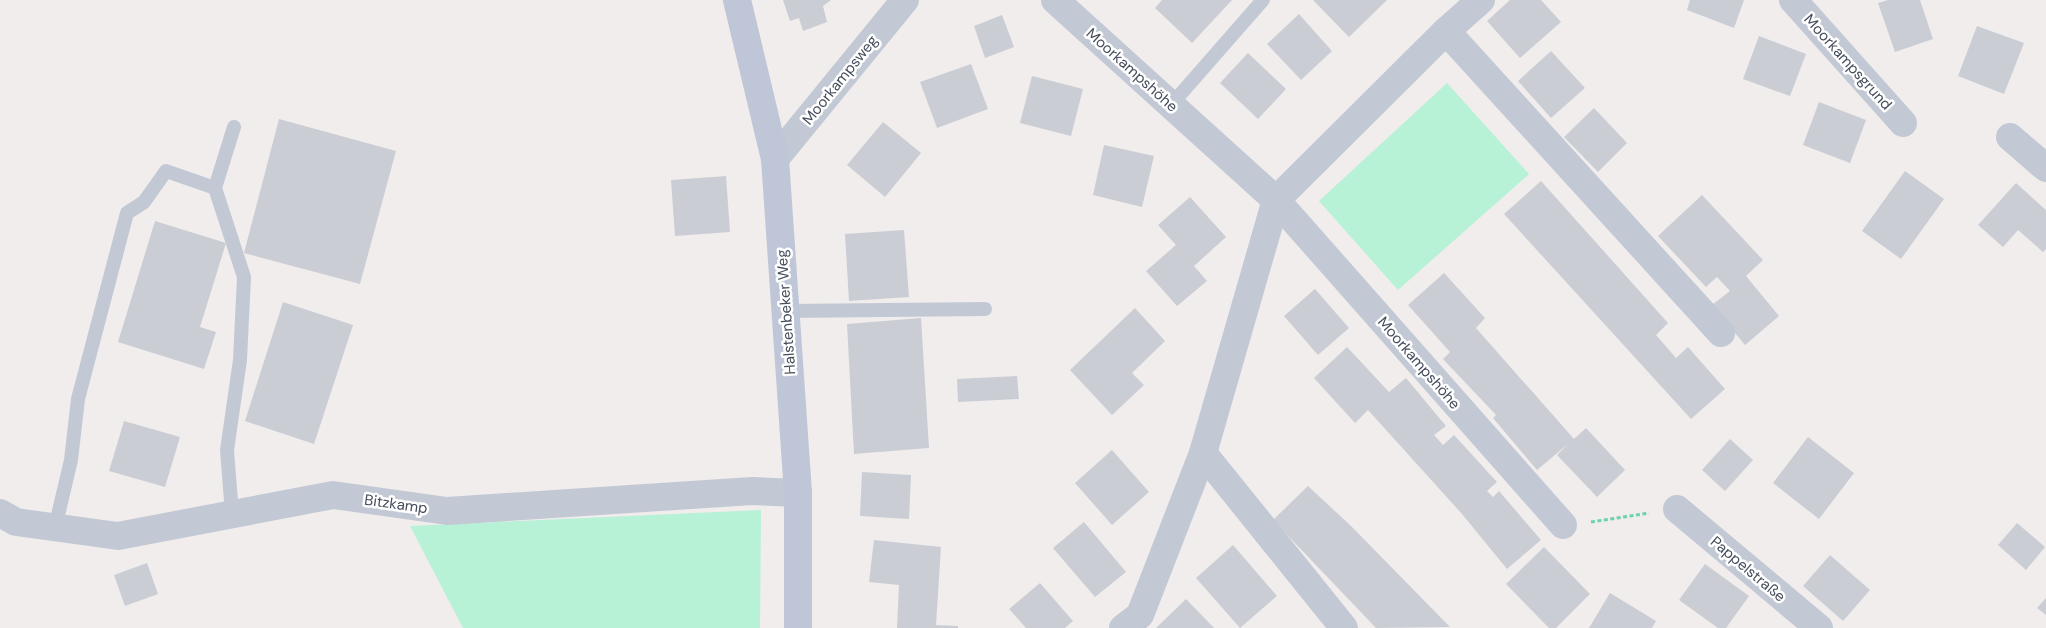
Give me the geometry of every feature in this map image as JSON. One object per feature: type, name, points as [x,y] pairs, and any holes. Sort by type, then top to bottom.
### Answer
[{"type":"main road","name":"Halstenbeker Weg","points":[[737,0],[775,159],[798,493],[798,628]]},
{"type":"street","name":"Moorkampsweg","points":[[775,159],[905,0]]},
{"type":"street","name":"Moorkampshöhe","points":[[1056,0],[1276,200],[1563,526]]},
{"type":"street","points":[[1123,628],[1140,615],[1203,452],[1276,200],[1446,32],[1482,0]]},
{"type":"street","name":"Moorkampsgrund","points":[[1794,0],[1903,123]]},
{"type":"street","points":[[1446,32],[1721,333]]},
{"type":"street","points":[[2010,137],[2046,168]]},
{"type":"street","points":[[1203,452],[1344,628]]},
{"type":"street","name":"Bitzkamp","points":[[0,514],[16,522],[118,536],[333,495],[447,511],[752,492],[798,493]]},
{"type":"street","name":"Pappelstraße","points":[[1678,509],[1819,628]]},
{"type":"lane","points":[[1170,105],[1263,0]]},
{"type":"lane","points":[[232,514],[227,450],[240,360],[244,276],[215,188],[234,127]]},
{"type":"lane","points":[[55,528],[70,460],[78,399],[127,213],[144,202],[166,171],[215,188]]},
{"type":"lane","points":[[786,311],[985,309]]},
{"type":"path","points":[[1563,526],[1678,509]]},
{"type":"green space","points":[[1447,83],[1529,174],[1398,290],[1319,201]]},
{"type":"green space","points":[[761,510],[760,628],[463,628],[410,526]]},
{"type":"building","points":[[783,0],[831,0],[823,6],[827,22],[803,31],[799,18],[790,21]]},
{"type":"building","points":[[1162,0],[1232,0],[1192,43],[1155,8]]},
{"type":"building","points":[[1313,0],[1387,0],[1349,37]]},
{"type":"building","points":[[1510,0],[1541,0],[1561,22],[1520,58],[1487,21]]},
{"type":"building","points":[[1690,0],[1744,0],[1734,28],[1687,10]]},
{"type":"building","points":[[1888,0],[1920,0],[1933,39],[1895,52],[1878,3]]},
{"type":"building","points":[[1299,14],[1332,51],[1301,80],[1267,44]]},
{"type":"building","points":[[1002,15],[1014,47],[985,58],[974,26]]},
{"type":"building","points":[[1977,26],[2024,43],[2004,94],[1958,76]]},
{"type":"building","points":[[1759,36],[1806,54],[1790,96],[1743,79]]},
{"type":"building","points":[[1551,51],[1585,88],[1551,118],[1518,81]]},
{"type":"building","points":[[1248,53],[1286,89],[1258,119],[1220,83]]},
{"type":"building","points":[[971,64],[988,109],[937,128],[920,82]]},
{"type":"building","points":[[1032,76],[1083,89],[1071,136],[1020,123]]},
{"type":"building","points":[[1819,102],[1866,120],[1850,163],[1803,145]]},
{"type":"building","points":[[1594,108],[1627,143],[1598,172],[1564,137]]},
{"type":"building","points":[[279,119],[396,151],[360,284],[244,253]]},
{"type":"building","points":[[883,122],[921,153],[885,197],[847,165]]},
{"type":"building","points":[[1104,145],[1154,156],[1142,207],[1093,195]]},
{"type":"building","points":[[1905,171],[1944,199],[1901,259],[1862,231]]},
{"type":"building","points":[[726,176],[730,232],[675,236],[671,180]]},
{"type":"building","points":[[1541,181],[1668,323],[1656,335],[1676,358],[1688,347],[1725,389],[1691,419],[1504,214]]},
{"type":"building","points":[[2016,183],[2046,210],[2046,249],[2043,252],[2018,230],[2003,247],[1978,225]]},
{"type":"building","points":[[1702,195],[1763,260],[1746,276],[1779,316],[1745,345],[1712,305],[1730,291],[1717,277],[1706,287],[1658,236]]},
{"type":"building","points":[[1190,197],[1226,237],[1194,266],[1207,281],[1177,306],[1146,271],[1176,245],[1158,225]]},
{"type":"building","points":[[155,221],[226,243],[200,327],[216,332],[204,369],[118,342]]},
{"type":"building","points":[[904,230],[909,297],[849,301],[845,234]]},
{"type":"building","points":[[1444,273],[1485,318],[1476,328],[1574,439],[1586,428],[1625,470],[1597,497],[1557,455],[1568,444],[1537,470],[1493,418],[1496,415],[1443,359],[1450,352],[1408,305]]},
{"type":"building","points":[[1315,289],[1349,328],[1318,355],[1284,316]]},
{"type":"building","points":[[283,302],[353,325],[314,444],[245,421]]},
{"type":"building","points":[[1135,308],[1165,341],[1132,373],[1144,385],[1112,415],[1070,370]]},
{"type":"building","points":[[921,318],[929,448],[854,454],[847,324]]},
{"type":"building","points":[[1347,347],[1389,392],[1406,378],[1446,426],[1434,435],[1443,445],[1454,435],[1497,482],[1487,491],[1493,497],[1499,491],[1541,540],[1507,569],[1462,514],[1368,410],[1355,423],[1314,378]]},
{"type":"building","points":[[1017,376],[1019,399],[958,402],[957,379]]},
{"type":"building","points":[[124,421],[180,437],[165,487],[109,471]]},
{"type":"building","points":[[1808,437],[1854,473],[1819,519],[1773,483]]},
{"type":"building","points":[[1730,439],[1753,460],[1725,491],[1702,470]]},
{"type":"building","points":[[1112,450],[1149,492],[1112,525],[1075,483]]},
{"type":"building","points":[[862,472],[911,475],[909,519],[860,516]]},
{"type":"building","points":[[1308,486],[1351,526],[1450,627],[1376,628],[1273,520]]},
{"type":"building","points":[[1084,522],[1126,572],[1095,597],[1053,548]]},
{"type":"building","points":[[2017,523],[2045,547],[2026,570],[1998,545]]},
{"type":"building","points":[[874,540],[941,547],[936,625],[958,626],[958,628],[897,628],[899,585],[869,582]]},
{"type":"building","points":[[1233,545],[1277,596],[1240,628],[1196,578]]},
{"type":"building","points":[[1544,547],[1590,594],[1556,628],[1549,628],[1506,584]]},
{"type":"building","points":[[1830,555],[1870,590],[1843,621],[1803,586]]},
{"type":"building","points":[[147,563],[158,594],[125,606],[114,575]]},
{"type":"building","points":[[1705,564],[1749,596],[1726,628],[1718,628],[1679,600]]},
{"type":"building","points":[[1040,583],[1073,621],[1065,628],[1026,628],[1009,609]]},
{"type":"building","points":[[1610,593],[1656,621],[1652,628],[1589,628]]},
{"type":"building","points":[[2046,598],[2046,615],[2037,608]]},
{"type":"building","points":[[1186,599],[1214,628],[1156,628]]}]
